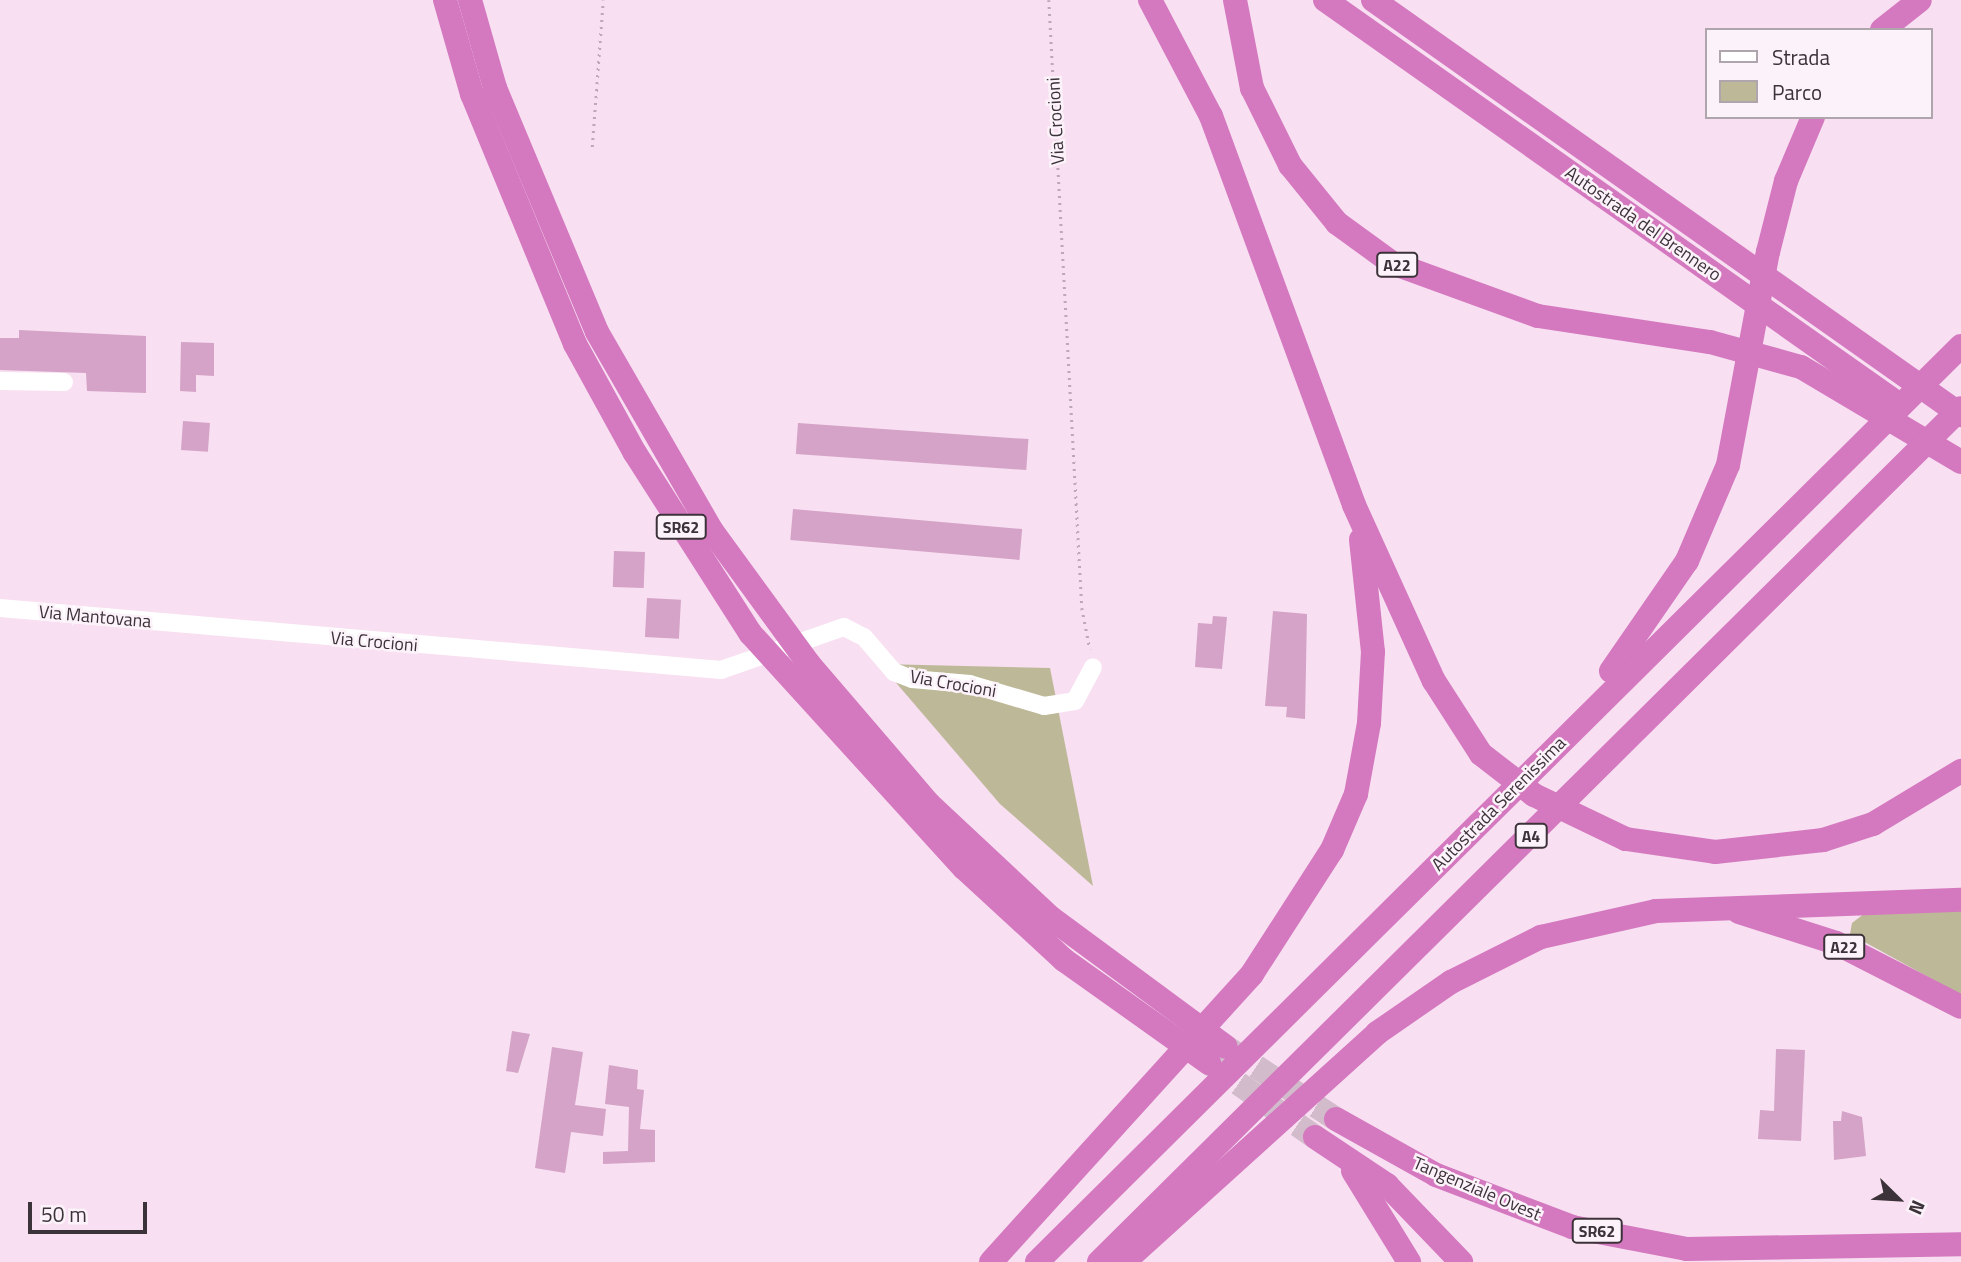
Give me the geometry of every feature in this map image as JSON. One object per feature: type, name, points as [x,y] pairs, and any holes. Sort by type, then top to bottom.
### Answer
[{"type":"highway","name":"SR62","points":[[445,0],[472,94],[575,344],[635,453],[750,633],[964,868],[1064,960],[1217,1055],[1062,926],[929,804],[809,664],[736,565],[655,439],[597,332],[500,100],[470,0]]},
{"type":"highway","points":[[1150,0],[1211,116],[1354,505],[1434,681],[1481,754],[1580,820],[1661,846],[1764,849],[1872,824],[1961,771]]},
{"type":"highway","name":"A22","points":[[1235,0],[1252,88],[1290,165],[1337,223],[1392,263],[1538,316],[1710,342],[1758,354],[1875,397]]},
{"type":"highway","name":"Autostrada del Brennero","points":[[1325,0],[1727,282],[1875,397],[1956,452]]},
{"type":"highway","name":"Autostrada del Brennero","points":[[1373,0],[1786,292],[1901,366]]},
{"type":"highway","points":[[1885,28],[1920,0]]},
{"type":"highway","points":[[1395,907],[1498,785],[1630,651],[1687,561],[1728,464],[1768,252],[1786,181],[1812,119]]},
{"type":"highway","name":"Autostrada Serenissima","points":[[1037,1262],[1961,346]]},
{"type":"highway","points":[[1901,366],[1961,393]]},
{"type":"highway","points":[[1901,366],[1961,415]]},
{"type":"highway","name":"A4","points":[[1099,1262],[1961,408]]},
{"type":"highway","points":[[991,1262],[1213,1020],[1287,927],[1356,794],[1373,652],[1354,505]]},
{"type":"highway","name":"A22","points":[[1124,1262],[1323,1080],[1410,1009],[1528,943],[1601,919],[1718,908],[1961,900]]},
{"type":"highway","name":"A22","points":[[1718,908],[1817,935],[1961,1007]]},
{"type":"highway","name":"Tangenziale Ovest","points":[[1336,1119],[1436,1175],[1572,1227],[1687,1249],[1961,1244]]},
{"type":"highway","name":"Tangenziale Ovest","points":[[1409,1262],[1367,1187],[1324,1143],[1387,1185],[1461,1262]]},
{"type":"street","points":[[0,382],[64,382]]},
{"type":"street","name":"Via Mantovana","points":[[0,608],[190,626]]},
{"type":"street","name":"Via Crocioni","points":[[190,626],[663,667],[740,667],[844,627],[855,630],[885,664],[912,680],[970,684],[1044,706],[1075,701],[1093,667]]},
{"type":"path","points":[[592,147],[603,0]]},
{"type":"path","name":"Via Crocioni","points":[[1049,0],[1082,608],[1093,667]]},
{"type":"green space","points":[[880,664],[1050,668],[1093,886],[1000,804]]},
{"type":"green space","points":[[1961,908],[1961,995],[1850,934],[1852,923],[1865,913]]},
{"type":"building","points":[[19,330],[146,336],[146,393],[87,391],[86,373],[0,370],[0,338],[19,338]]},
{"type":"building","points":[[181,342],[214,343],[214,376],[196,375],[196,392],[180,391]]},
{"type":"building","points":[[183,421],[210,423],[208,452],[181,450]]},
{"type":"building","points":[[798,423],[1028,439],[1026,470],[796,454]]},
{"type":"building","points":[[793,509],[1022,529],[1019,560],[790,540]]},
{"type":"building","points":[[614,551],[645,552],[644,588],[613,587]]},
{"type":"building","points":[[647,598],[681,600],[679,639],[645,637]]},
{"type":"building","points":[[1273,611],[1307,614],[1305,719],[1286,717],[1287,707],[1265,706]]},
{"type":"building","points":[[1213,616],[1227,617],[1222,669],[1195,667],[1198,623],[1212,624]]},
{"type":"building","points":[[512,1031],[530,1034],[518,1073],[506,1071]]},
{"type":"building","points":[[552,1047],[583,1052],[575,1105],[606,1109],[603,1136],[571,1132],[565,1173],[535,1168]]},
{"type":"building","points":[[1776,1049],[1805,1050],[1801,1141],[1758,1139],[1760,1110],[1774,1111]]},
{"type":"building","points":[[609,1065],[638,1070],[637,1089],[644,1090],[640,1129],[655,1130],[655,1162],[603,1164],[603,1152],[628,1151],[629,1107],[605,1104]]},
{"type":"building","points":[[1842,1111],[1862,1117],[1866,1156],[1834,1160],[1833,1121],[1841,1121]]},
{"type":"tunnel","points":[[1226,1047],[1336,1119]]},
{"type":"tunnel","points":[[1209,1063],[1315,1137]]}]
